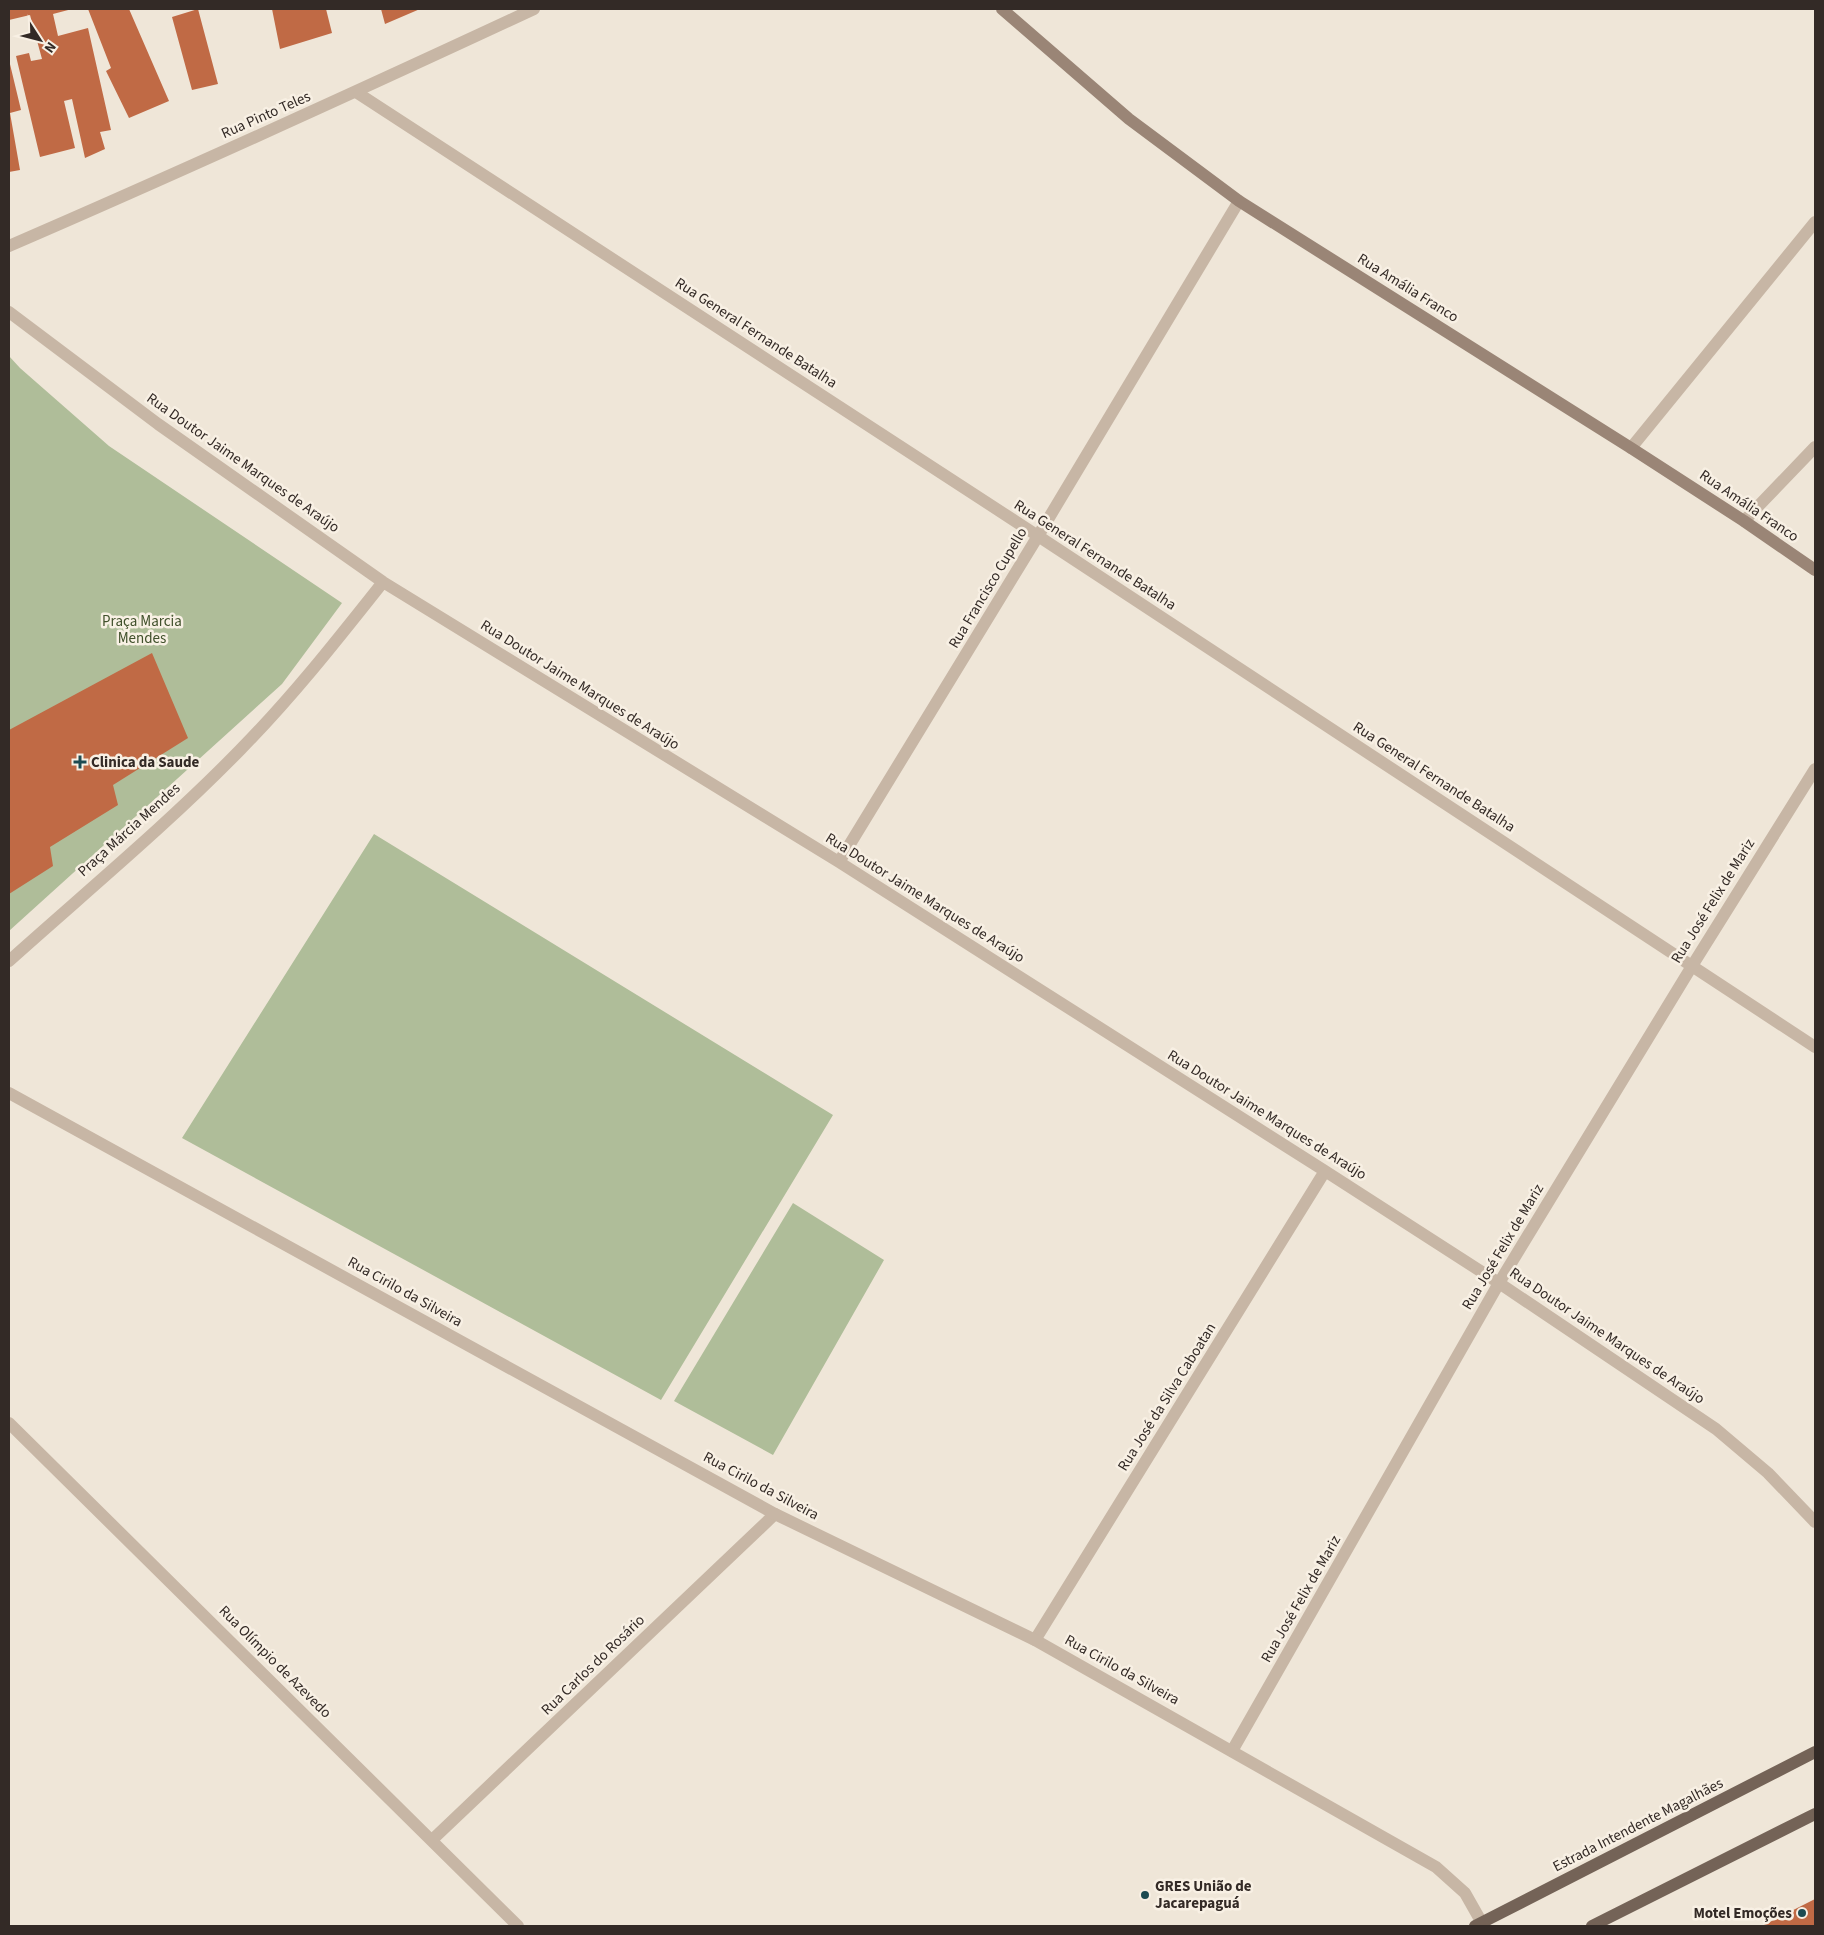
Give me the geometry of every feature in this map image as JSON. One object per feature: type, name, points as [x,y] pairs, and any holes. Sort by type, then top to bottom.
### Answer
[{"type":"main road","name":"Rua Amália Franco","points":[[1002,9],[1129,119],[1240,201],[1744,521],[1815,570]]},
{"type":"main road","name":"Estrada Intendente Magalhães","points":[[1479,1924],[1815,1752]]},
{"type":"main road","points":[[1592,1926],[1815,1814]]},
{"type":"street","name":"Rua Pinto Teles","points":[[9,246],[119,199],[534,9]]},
{"type":"street","name":"Rua General Fernande Batalha","points":[[356,92],[1038,536],[1815,1047]]},
{"type":"street","name":"Rua Francisco Cupello","points":[[839,862],[1240,201]]},
{"type":"street","points":[[1630,448],[1815,222]]},
{"type":"street","name":"Rua Doutor Jaime Marques de Araújo","points":[[9,312],[158,424],[383,582],[839,862],[1499,1283],[1716,1429],[1768,1473],[1815,1522]]},
{"type":"street","points":[[1744,521],[1815,447]]},
{"type":"street","name":"Praça Márcia Mendes","points":[[9,960],[166,820],[241,750],[309,676],[383,582]]},
{"type":"street","name":"Rua José Felix de Mariz","points":[[1232,1751],[1499,1283],[1692,966],[1815,769]]},
{"type":"street","name":"Rua Cirilo da Silveira","points":[[9,1093],[775,1514],[1035,1640],[1232,1751],[1436,1867],[1465,1893],[1479,1924]]},
{"type":"street","name":"Rua José da Silva Caboatan","points":[[1035,1640],[1325,1171]]},
{"type":"street","name":"Rua Olímpio de Azevedo","points":[[9,1422],[518,1926]]},
{"type":"street","name":"Rua Carlos do Rosário","points":[[432,1840],[775,1514]]},
{"type":"green space","name":"Praça Marcia Mendes","points":[[9,356],[20,368],[109,446],[342,603],[282,684],[9,931]]},
{"type":"green space","points":[[374,834],[833,1115],[661,1400],[182,1138]]},
{"type":"green space","points":[[793,1203],[884,1260],[773,1455],[674,1401]]},
{"type":"building","points":[[9,9],[72,9],[53,14],[58,36],[88,28],[111,130],[100,132],[105,149],[85,158],[72,99],[64,101],[75,148],[40,157],[16,56],[29,53],[31,61],[42,59],[30,15],[9,20]]},
{"type":"building","points":[[88,9],[129,9],[169,101],[129,118],[106,71],[111,68]]},
{"type":"building","points":[[198,9],[218,84],[192,90],[172,17]]},
{"type":"building","points":[[272,9],[326,9],[332,33],[280,49]]},
{"type":"building","points":[[381,9],[420,9],[385,24]]},
{"type":"building","points":[[9,60],[21,110],[10,113],[20,170],[9,172]]},
{"type":"building","name":"Clinica da Saude","points":[[152,653],[188,738],[113,785],[118,805],[50,847],[53,866],[9,894],[9,730]]},
{"type":"building","name":"Motel Emoções","points":[[1815,1899],[1815,1926],[1762,1926]]},
{"type":"place","name":"Clinica da Saude","points":[[80,762]]},
{"type":"place","name":"GRES União de Jacarepaguá","points":[[1145,1895]]},
{"type":"place","name":"Motel Emoções","points":[[1802,1913]]}]
